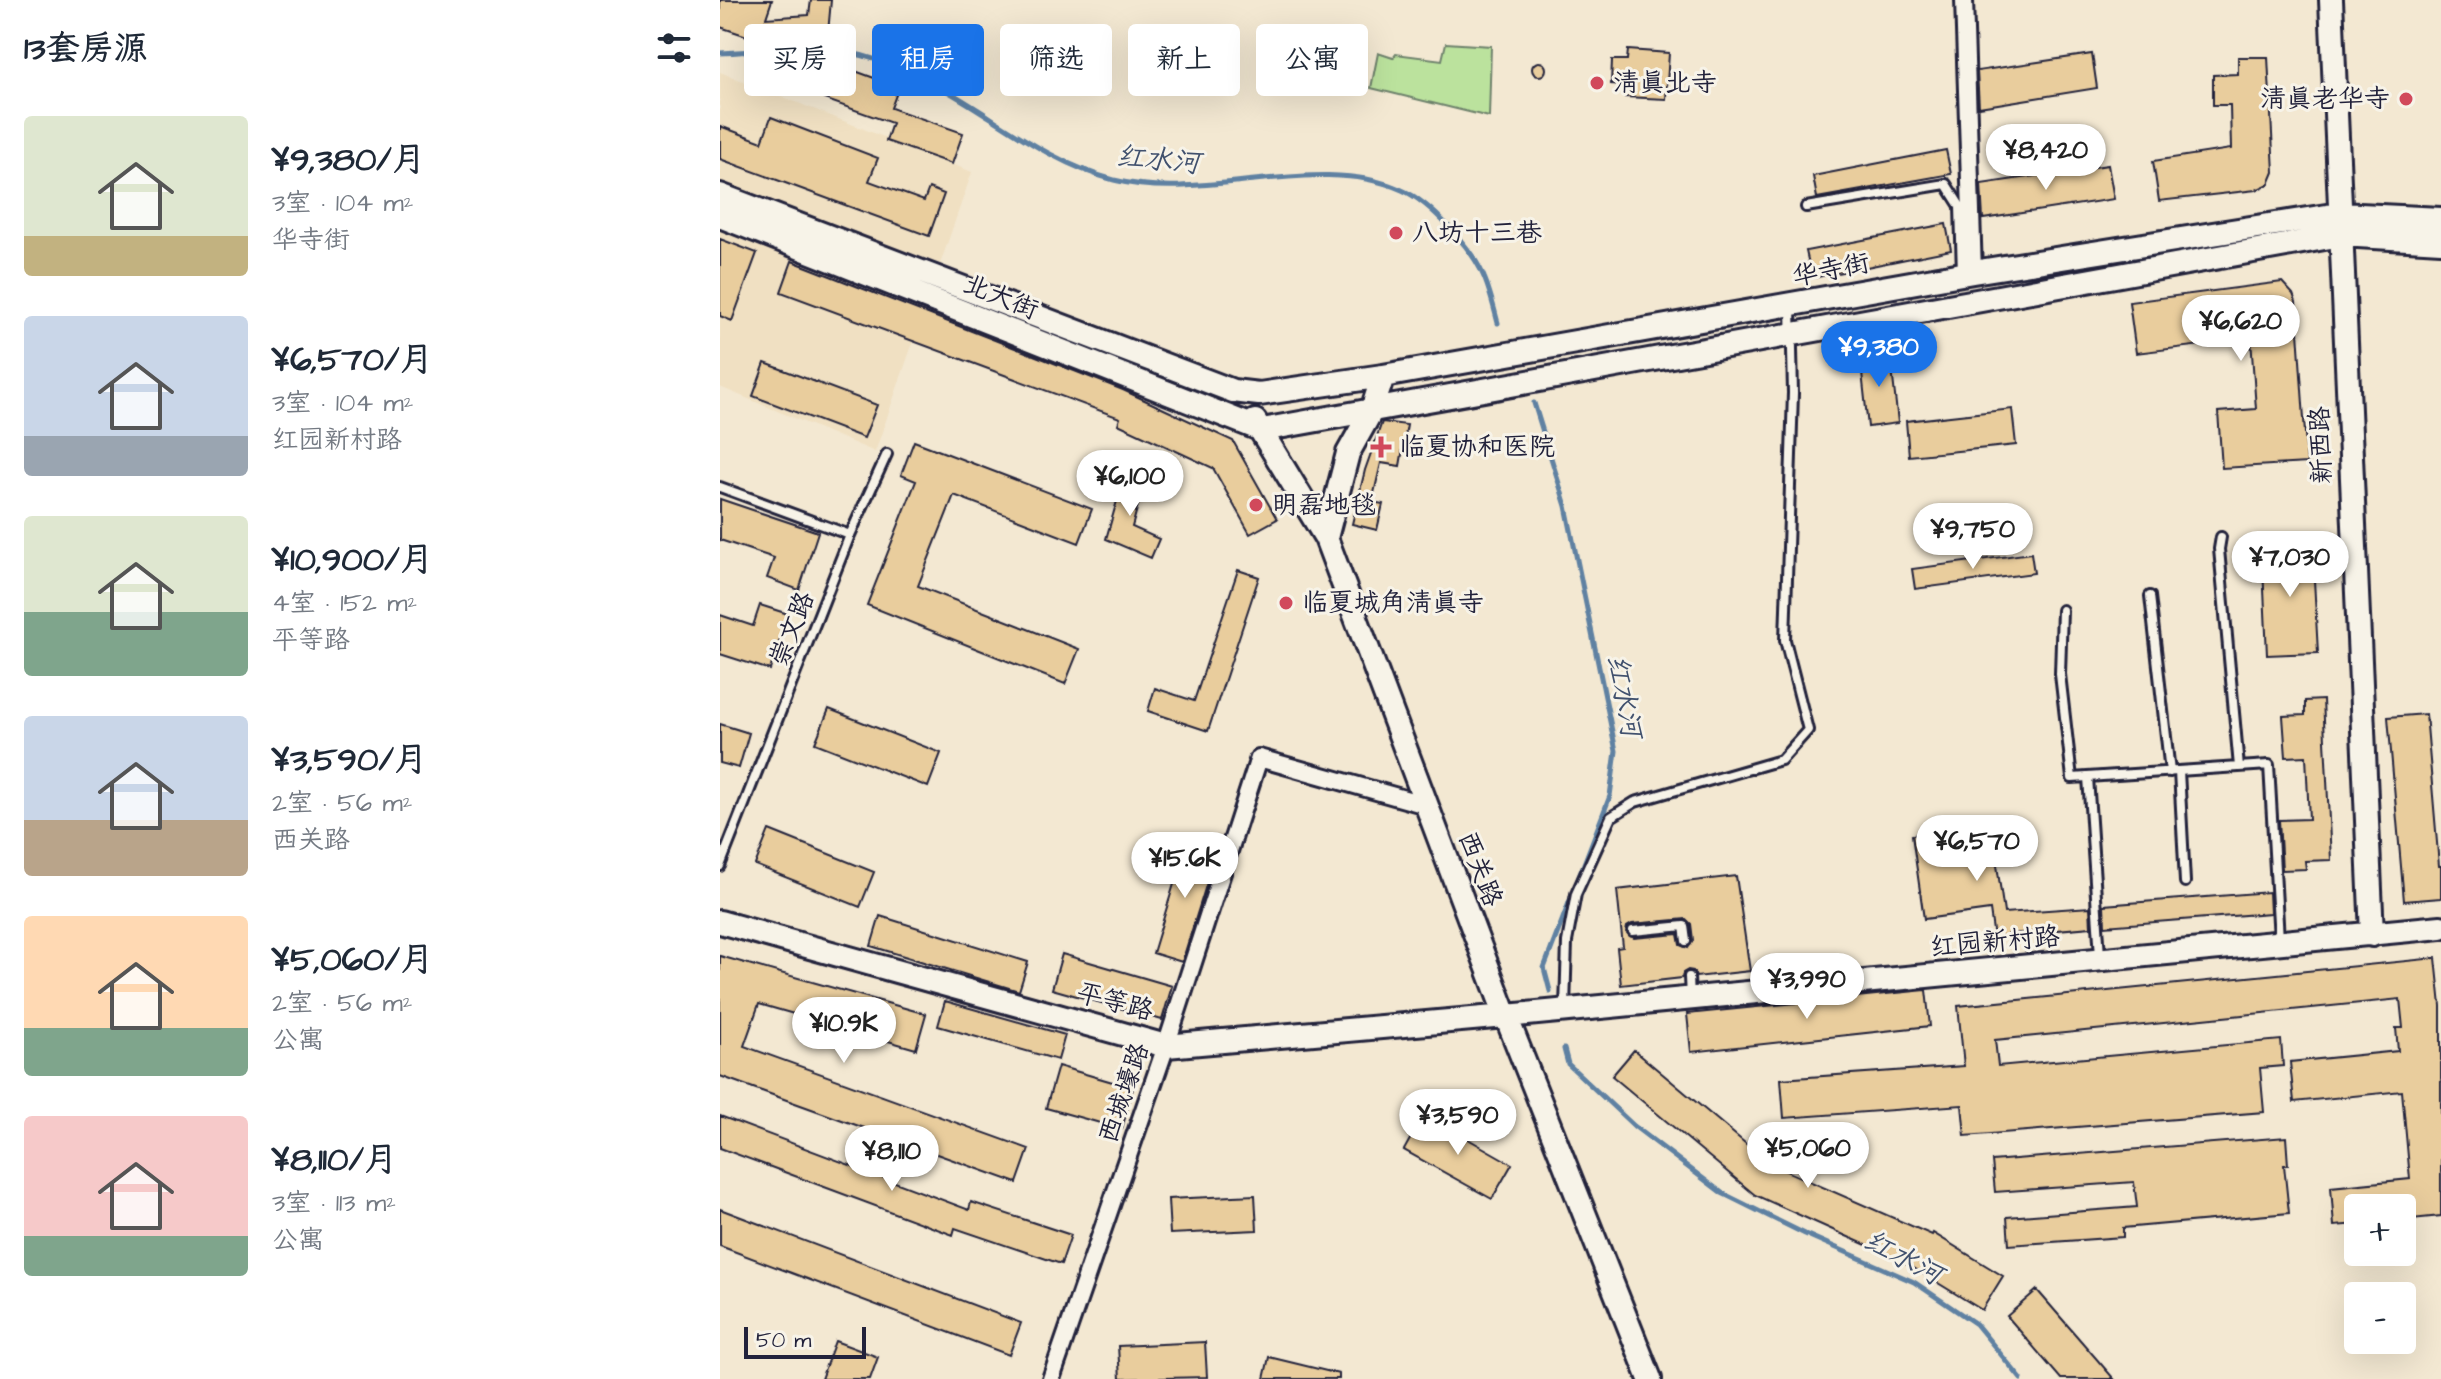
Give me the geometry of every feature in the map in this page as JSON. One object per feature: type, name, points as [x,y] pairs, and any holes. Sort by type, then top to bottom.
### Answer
[{"type":"main road","name":"新西路","points":[[2331,0],[2372,935]]},
{"type":"main road","name":"北大街","points":[[720,195],[1233,391]]},
{"type":"main road","name":"北大街","points":[[720,216],[1262,430]]},
{"type":"main road","name":"华寺街","points":[[1233,391],[1259,394],[1383,376],[1968,273],[2340,224],[2441,219]]},
{"type":"main road","name":"华寺街","points":[[1262,430],[2340,224],[2441,241]]},
{"type":"main road","points":[[1326,538],[1348,453],[1372,410],[1383,376]]},
{"type":"main road","name":"西关路","points":[[1233,391],[1262,430],[1326,538],[1506,1016],[1650,1379]]},
{"type":"main road","name":"平等路","points":[[720,922],[1166,1046],[1506,1016]]},
{"type":"main road","name":"红园新村路","points":[[1506,1016],[1564,1011],[1690,988],[2100,961],[2441,927]]},
{"type":"street","points":[[1964,0],[1968,273]]},
{"type":"street","name":"西城壕路","points":[[1051,1379],[1166,1046],[1259,758],[1426,805]]},
{"type":"lane","points":[[1806,207],[1946,184],[1960,206],[1968,273]]},
{"type":"lane","points":[[1564,1011],[1567,942],[1576,894],[1611,817],[1635,802],[1781,760],[1808,730],[1785,640],[1793,393],[1791,306]]},
{"type":"lane","name":"崇文路","points":[[720,866],[850,535],[887,454]]},
{"type":"lane","points":[[720,487],[850,535]]},
{"type":"lane","points":[[2221,537],[2219,549],[2239,767]]},
{"type":"lane","points":[[2150,596],[2174,771],[2185,882]]},
{"type":"lane","points":[[2062,610],[2060,674],[2072,778],[2269,765],[2279,944]]},
{"type":"lane","points":[[2088,777],[2100,961]]},
{"type":"lane","points":[[1633,931],[1684,926],[1686,941]]},
{"type":"shaded area","points":[[720,72],[744,82],[744,96],[780,96],[972,172],[875,452],[720,387]]},
{"type":"green space","points":[[1446,43],[1491,46],[1489,117],[1371,88],[1378,53],[1393,58],[1396,54],[1442,60]]},
{"type":"building","points":[[720,0],[772,0],[766,18],[809,15],[811,0],[831,0],[829,24],[744,24],[744,35],[720,27]]},
{"type":"building","points":[[1628,50],[1669,53],[1666,99],[1625,97],[1625,85],[1611,84],[1612,60],[1627,60]]},
{"type":"building","points":[[2092,54],[2097,88],[1979,107],[1977,71]]},
{"type":"building","points":[[2238,57],[2268,57],[2274,172],[2269,184],[2256,190],[2159,201],[2153,161],[2231,149],[2230,105],[2213,105],[2213,75],[2238,74]]},
{"type":"building","points":[[1539,62],[1546,69],[1539,76],[1532,69]]},
{"type":"building","points":[[856,71],[872,77],[872,96],[896,96],[891,108],[963,133],[952,164],[886,141],[892,123],[824,99],[825,96],[856,96]]},
{"type":"building","points":[[771,117],[878,158],[869,181],[924,201],[929,188],[944,194],[929,236],[720,159],[720,126],[762,142]]},
{"type":"building","points":[[1946,150],[1951,174],[1817,198],[1813,176]]},
{"type":"building","points":[[2108,165],[2114,199],[1983,219],[1981,184]]},
{"type":"building","points":[[1946,224],[1951,250],[1812,278],[1806,251]]},
{"type":"building","points":[[720,239],[757,253],[732,321],[720,316]]},
{"type":"building","points":[[792,261],[1123,390],[1233,441],[1277,519],[1250,534],[1213,468],[1118,424],[1120,418],[781,292]]},
{"type":"building","points":[[2282,282],[2296,302],[2307,463],[2222,468],[2218,412],[2256,409],[2251,339],[2136,353],[2129,302]]},
{"type":"building","points":[[1890,351],[1898,423],[1868,427],[1860,354]]},
{"type":"building","points":[[765,363],[877,405],[864,438],[753,396]]},
{"type":"building","points":[[2012,409],[2016,445],[1909,456],[1906,421]]},
{"type":"building","points":[[1382,422],[1407,425],[1400,466],[1381,463],[1372,502],[1383,504],[1377,530],[1352,524],[1365,470]]},
{"type":"building","points":[[914,441],[1092,509],[1079,543],[954,495],[918,586],[1079,649],[1065,684],[867,605],[916,481],[901,475]]},
{"type":"building","points":[[1126,470],[1146,476],[1132,527],[1159,539],[1151,558],[1106,539]]},
{"type":"building","points":[[720,499],[818,532],[799,590],[767,578],[774,558],[720,540]]},
{"type":"building","points":[[2312,543],[2318,653],[2267,655],[2262,545]]},
{"type":"building","points":[[2031,553],[2034,573],[1915,589],[1912,569]]},
{"type":"building","points":[[1238,570],[1259,577],[1208,731],[1148,711],[1155,688],[1194,701]]},
{"type":"building","points":[[760,605],[788,614],[770,670],[720,654],[720,615],[753,626]]},
{"type":"building","points":[[2323,700],[2331,860],[2305,861],[2306,869],[2282,870],[2279,820],[2309,819],[2306,756],[2286,757],[2283,716],[2305,715],[2305,701]]},
{"type":"building","points":[[829,709],[941,753],[928,787],[815,743]]},
{"type":"building","points":[[2426,714],[2441,866],[2441,898],[2404,901],[2388,717]]},
{"type":"building","points":[[720,724],[749,733],[739,768],[720,763]]},
{"type":"building","points":[[1991,824],[2004,913],[2090,907],[2091,927],[1994,938],[1990,910],[1924,919],[1912,835]]},
{"type":"building","points":[[769,830],[874,872],[860,907],[755,865]]},
{"type":"building","points":[[1188,838],[1218,847],[1182,962],[1153,953]]},
{"type":"building","points":[[1736,876],[1750,971],[1696,977],[1693,971],[1688,970],[1682,978],[1621,985],[1617,948],[1623,947],[1617,890]],"holes":[[[1686,919],[1691,924],[1693,940],[1688,948],[1680,945],[1678,934],[1634,938],[1626,932],[1632,924]]]},
{"type":"building","points":[[2269,892],[2270,913],[2105,926],[2104,905]]},
{"type":"building","points":[[880,916],[1028,962],[1019,991],[871,946]]},
{"type":"building","points":[[1062,954],[1172,986],[1162,1020],[1052,989]]},
{"type":"building","points":[[720,956],[926,1014],[916,1049],[759,1004],[744,1046],[1029,1149],[1017,1183],[720,1076]]},
{"type":"building","points":[[2436,958],[2441,1006],[2441,1216],[2416,1219],[2416,1194],[2344,1194],[2344,1225],[2334,1226],[2331,1187],[2410,1179],[2402,1091],[2294,1102],[2290,1062],[2398,1051],[2396,1028],[2403,1028],[2400,999],[1995,1040],[1998,1066],[2281,1040],[2283,1066],[2260,1068],[2264,1112],[1965,1136],[1962,1105],[1784,1118],[1781,1079],[1964,1066],[1958,1006]]},
{"type":"building","points":[[1926,990],[1930,1026],[1691,1052],[1687,1014]]},
{"type":"building","points":[[945,1001],[1065,1035],[1058,1060],[938,1026]]},
{"type":"building","points":[[1634,1050],[1770,1164],[1933,1233],[2003,1276],[1982,1310],[1902,1261],[1755,1195],[1612,1076]]},
{"type":"building","points":[[1058,1066],[1133,1088],[1122,1129],[1046,1108]]},
{"type":"building","points":[[1424,1114],[1512,1164],[1492,1199],[1404,1150]]},
{"type":"building","points":[[720,1116],[969,1210],[971,1202],[1071,1235],[1061,1264],[955,1228],[953,1235],[720,1148]]},
{"type":"building","points":[[2286,1137],[2288,1165],[2284,1165],[2289,1213],[2123,1228],[2123,1237],[2009,1245],[2007,1217],[2137,1207],[2134,1182],[1995,1192],[1992,1161]]},
{"type":"building","points":[[1255,1195],[1257,1230],[1170,1234],[1168,1199]]},
{"type":"building","points":[[720,1209],[1021,1323],[1009,1355],[720,1246]]},
{"type":"building","points":[[2037,1290],[2114,1379],[2061,1379],[2007,1316]]},
{"type":"building","points":[[835,1341],[878,1357],[870,1379],[821,1379]]},
{"type":"building","points":[[1205,1342],[1207,1377],[1120,1379],[1118,1346]]},
{"type":"building","points":[[1269,1357],[1339,1374],[1339,1379],[1264,1379]]},
{"type":"waterway","name":"红水河","points":[[720,53],[819,49],[877,60],[941,87],[1070,164],[1114,180],[1185,186],[1298,176],[1335,176],[1370,180],[1402,190],[1437,215],[1470,253],[1486,282],[1498,323]]},
{"type":"waterway","name":"红水河","points":[[1534,403],[1566,506],[1616,751],[1610,796],[1544,968],[1550,991]]},
{"type":"waterway","name":"红水河","points":[[1564,1049],[1568,1064],[1634,1126],[1722,1193],[1914,1282],[1976,1324],[2021,1379]]},
{"type":"place","name":"清真北寺","points":[[1597,83]]},
{"type":"place","name":"清真老华寺","points":[[2406,99]]},
{"type":"place","name":"八坊十三巷","points":[[1396,233]]},
{"type":"place","name":"临夏协和医院","points":[[1381,447]]},
{"type":"place","name":"明磊地毯","points":[[1256,505]]},
{"type":"place","name":"临夏城角清真寺","points":[[1286,603]]}]
